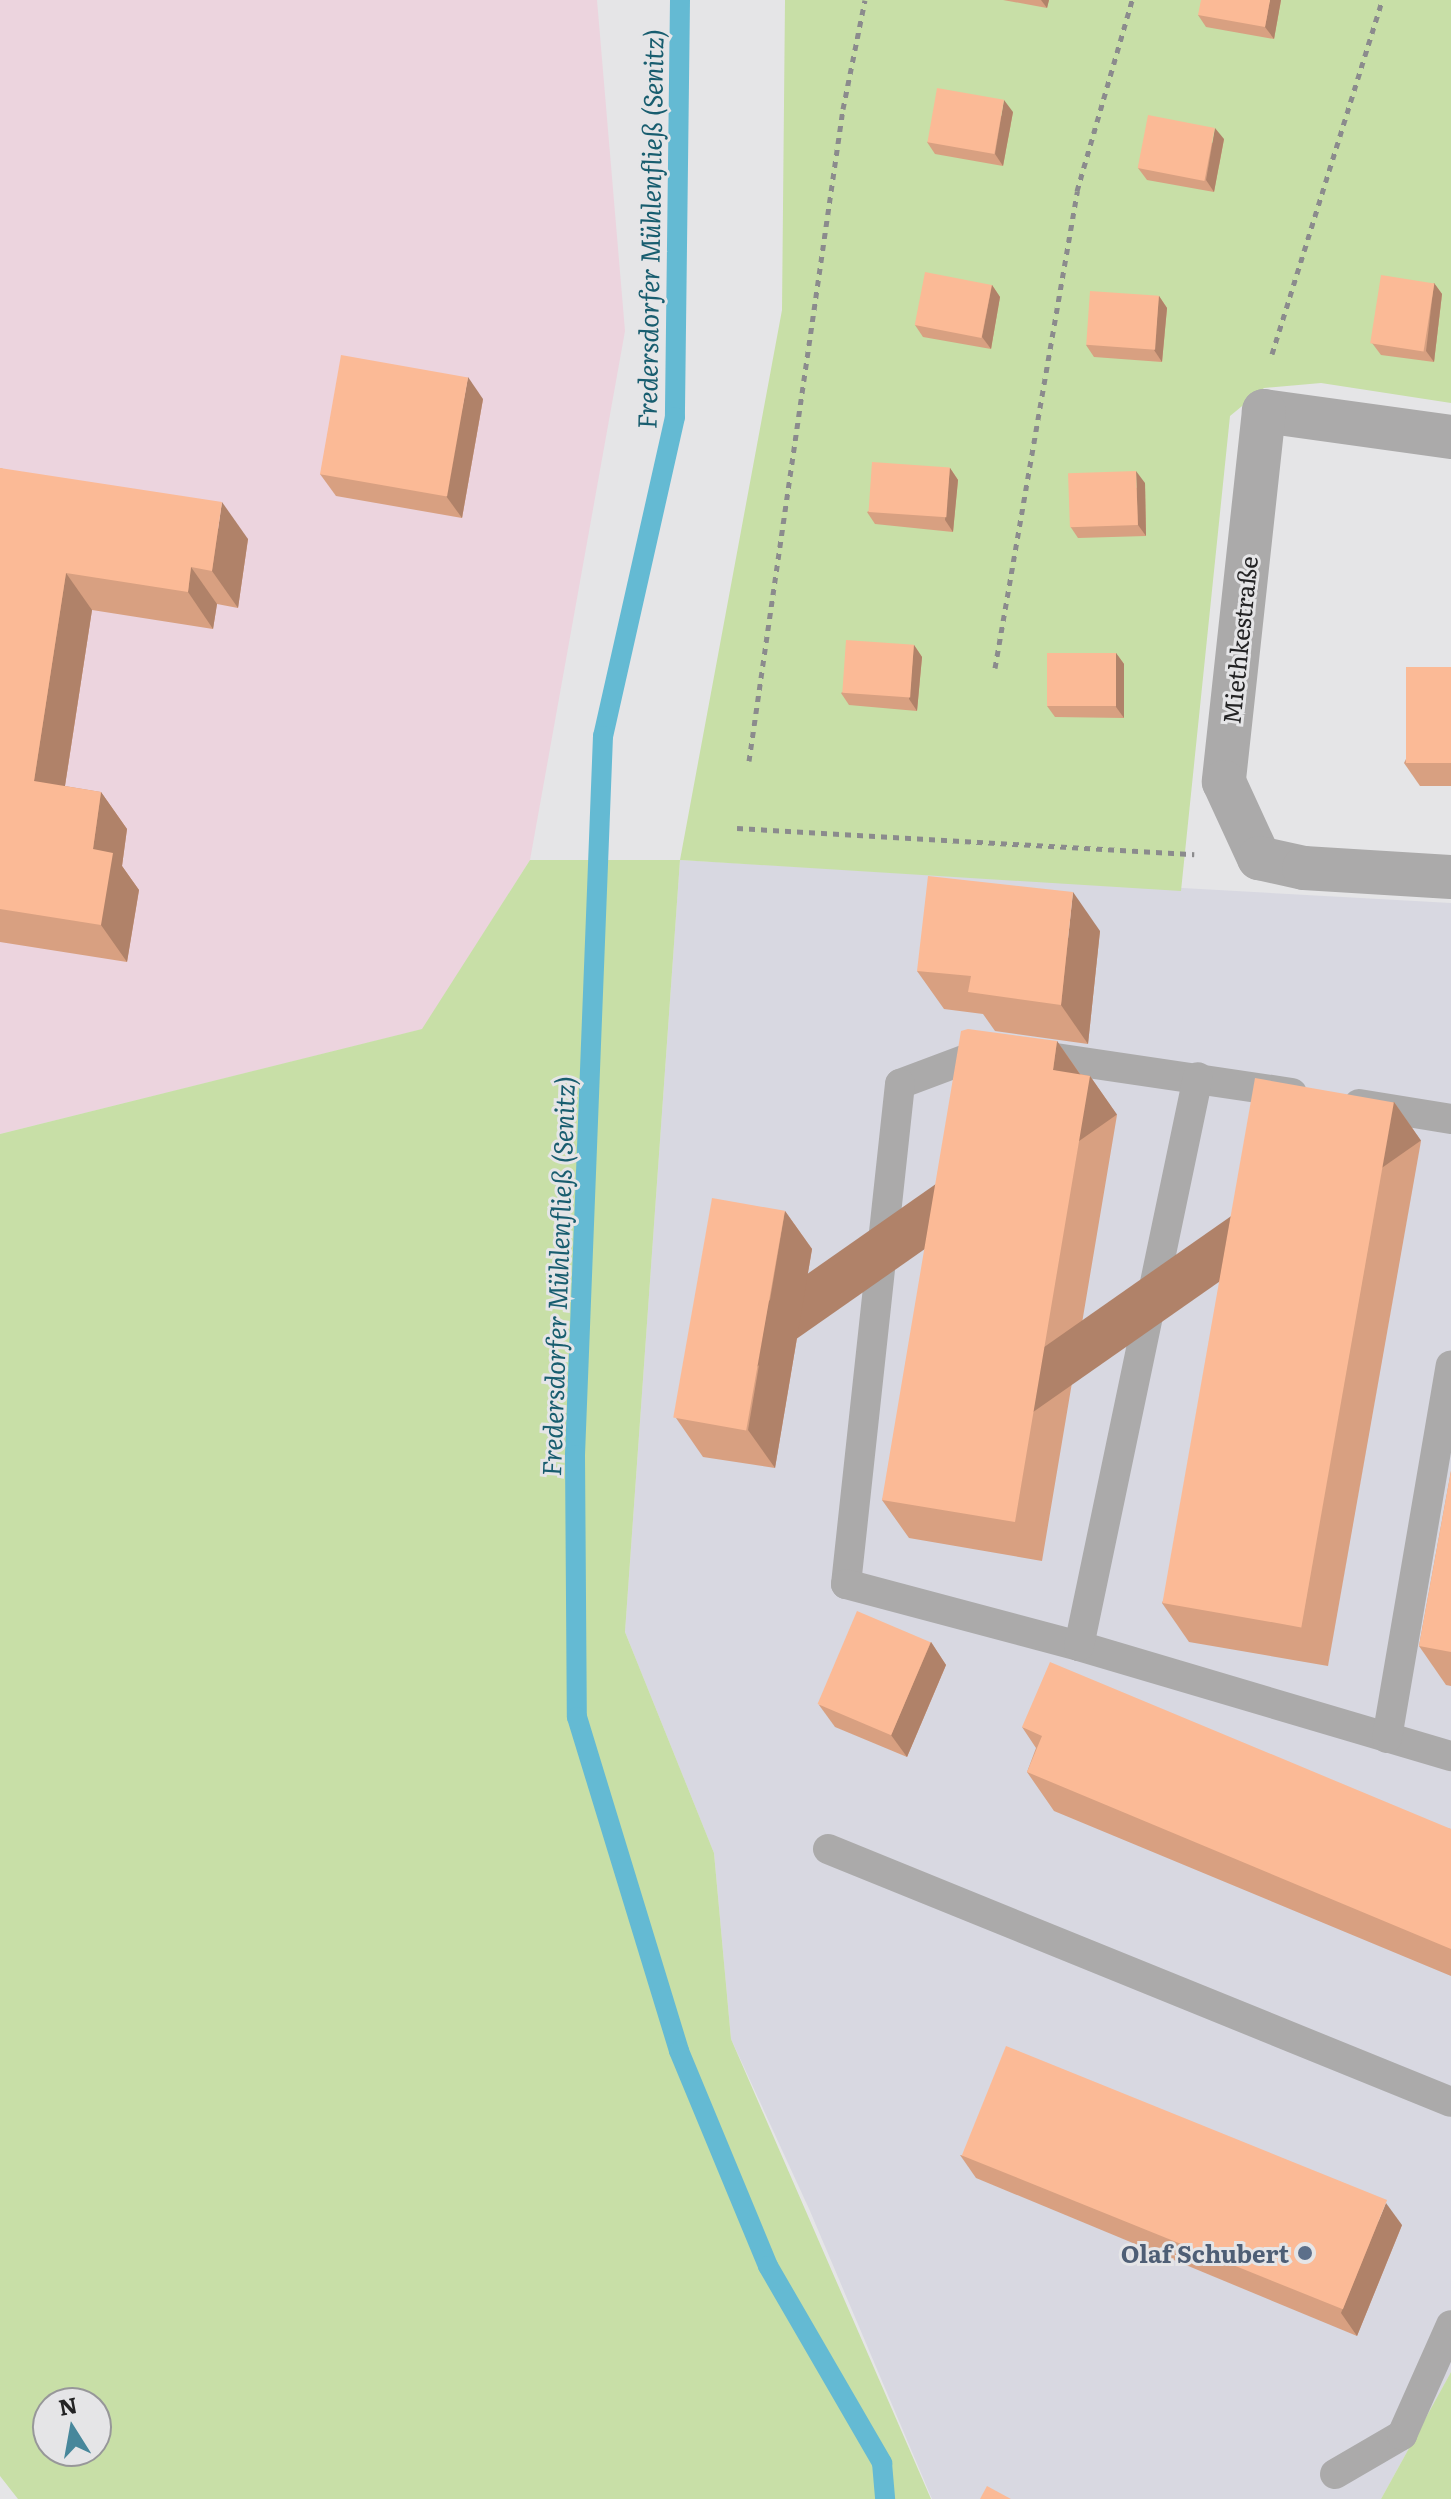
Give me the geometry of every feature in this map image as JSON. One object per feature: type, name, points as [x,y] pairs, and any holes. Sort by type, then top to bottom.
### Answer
[{"type":"street","points":[[1264,411],[1451,437]]},
{"type":"street","name":"Miethkestraße","points":[[1259,858],[1224,782],[1264,411]]},
{"type":"street","points":[[1259,858],[1304,868],[1451,877]]},
{"type":"lane","points":[[1451,1119],[1198,1077],[993,1049],[900,1084],[846,1584],[1079,1646],[1451,1756]]},
{"type":"lane","points":[[1079,1646],[1198,1077]]},
{"type":"lane","points":[[1387,1738],[1451,1365]]},
{"type":"lane","points":[[828,1849],[1451,2102]]},
{"type":"lane","points":[[1335,2474],[1402,2435],[1451,2325]]},
{"type":"path","points":[[749,761],[843,109],[865,0]]},
{"type":"path","points":[[995,668],[1077,191],[1132,0]]},
{"type":"path","points":[[1264,411],[1264,381],[1382,0]]},
{"type":"path","points":[[737,828],[1259,858]]},
{"type":"shaded area","points":[[0,0],[597,0],[625,331],[530,860],[423,1029],[0,1134]]},
{"type":"shaded area","points":[[680,860],[1451,903],[1451,2372],[1381,2499],[932,2499],[810,2211],[731,2039],[714,1853],[625,1632]]},
{"type":"green space","points":[[785,0],[1451,0],[1451,403],[1321,383],[1264,388],[1230,416],[1181,891],[680,860],[782,310]]},
{"type":"green space","points":[[530,860],[680,860],[625,1632],[714,1853],[731,2039],[931,2499],[18,2499],[0,2476],[0,1134],[422,1029]]},
{"type":"green space","points":[[1451,2372],[1451,2499],[1381,2499]]},
{"type":"building","points":[[1201,0],[1270,0],[1265,27],[1198,15]]},
{"type":"building","points":[[937,88],[1004,100],[994,154],[927,142]]},
{"type":"building","points":[[1148,115],[1215,128],[1204,181],[1138,168]]},
{"type":"building","points":[[925,272],[992,285],[981,338],[915,325]]},
{"type":"building","points":[[1381,275],[1434,283],[1424,352],[1370,343]]},
{"type":"building","points":[[1090,291],[1159,296],[1155,350],[1086,345]]},
{"type":"building","points":[[341,355],[468,377],[447,497],[320,474]]},
{"type":"building","points":[[872,462],[950,467],[946,517],[869,512]]},
{"type":"building","points":[[0,468],[222,502],[212,571],[191,567],[188,592],[66,573],[34,781],[101,792],[93,849],[113,853],[101,925],[0,909]]},
{"type":"building","points":[[1136,471],[1138,525],[1070,527],[1068,473]]},
{"type":"building","points":[[846,640],[914,645],[910,698],[842,693]]},
{"type":"building","points":[[1047,653],[1116,653],[1116,706],[1047,706]]},
{"type":"building","points":[[1406,667],[1451,667],[1451,763],[1406,763]]},
{"type":"building","points":[[928,876],[1073,892],[1061,1005],[968,992],[971,976],[917,971]]},
{"type":"building","points":[[968,1029],[1057,1041],[1053,1070],[1090,1076],[1015,1522],[882,1500],[961,1031]]},
{"type":"building","points":[[1255,1078],[1394,1102],[1301,1627],[1162,1603]]},
{"type":"building","points":[[712,1198],[785,1211],[746,1430],[673,1418]]},
{"type":"building","points":[[1451,1471],[1451,1652],[1419,1646]]},
{"type":"building","points":[[857,1611],[931,1642],[891,1735],[818,1704]]},
{"type":"building","points":[[1050,1662],[1451,1829],[1451,1949],[1027,1772],[1042,1736],[1022,1727]]},
{"type":"building","points":[[1006,2046],[1387,2200],[1343,2309],[962,2155]]},
{"type":"building","points":[[987,2486],[1011,2499],[980,2499]]},
{"type":"waterway","name":"Fredersdorfer Mühlenfließ (Senitz)","points":[[680,0],[675,417],[603,736],[575,1455],[577,1717],[679,2051],[768,2266],[882,2463],[885,2499]]},
{"type":"place","name":"Olaf Schubert","points":[[1305,2253]]}]
